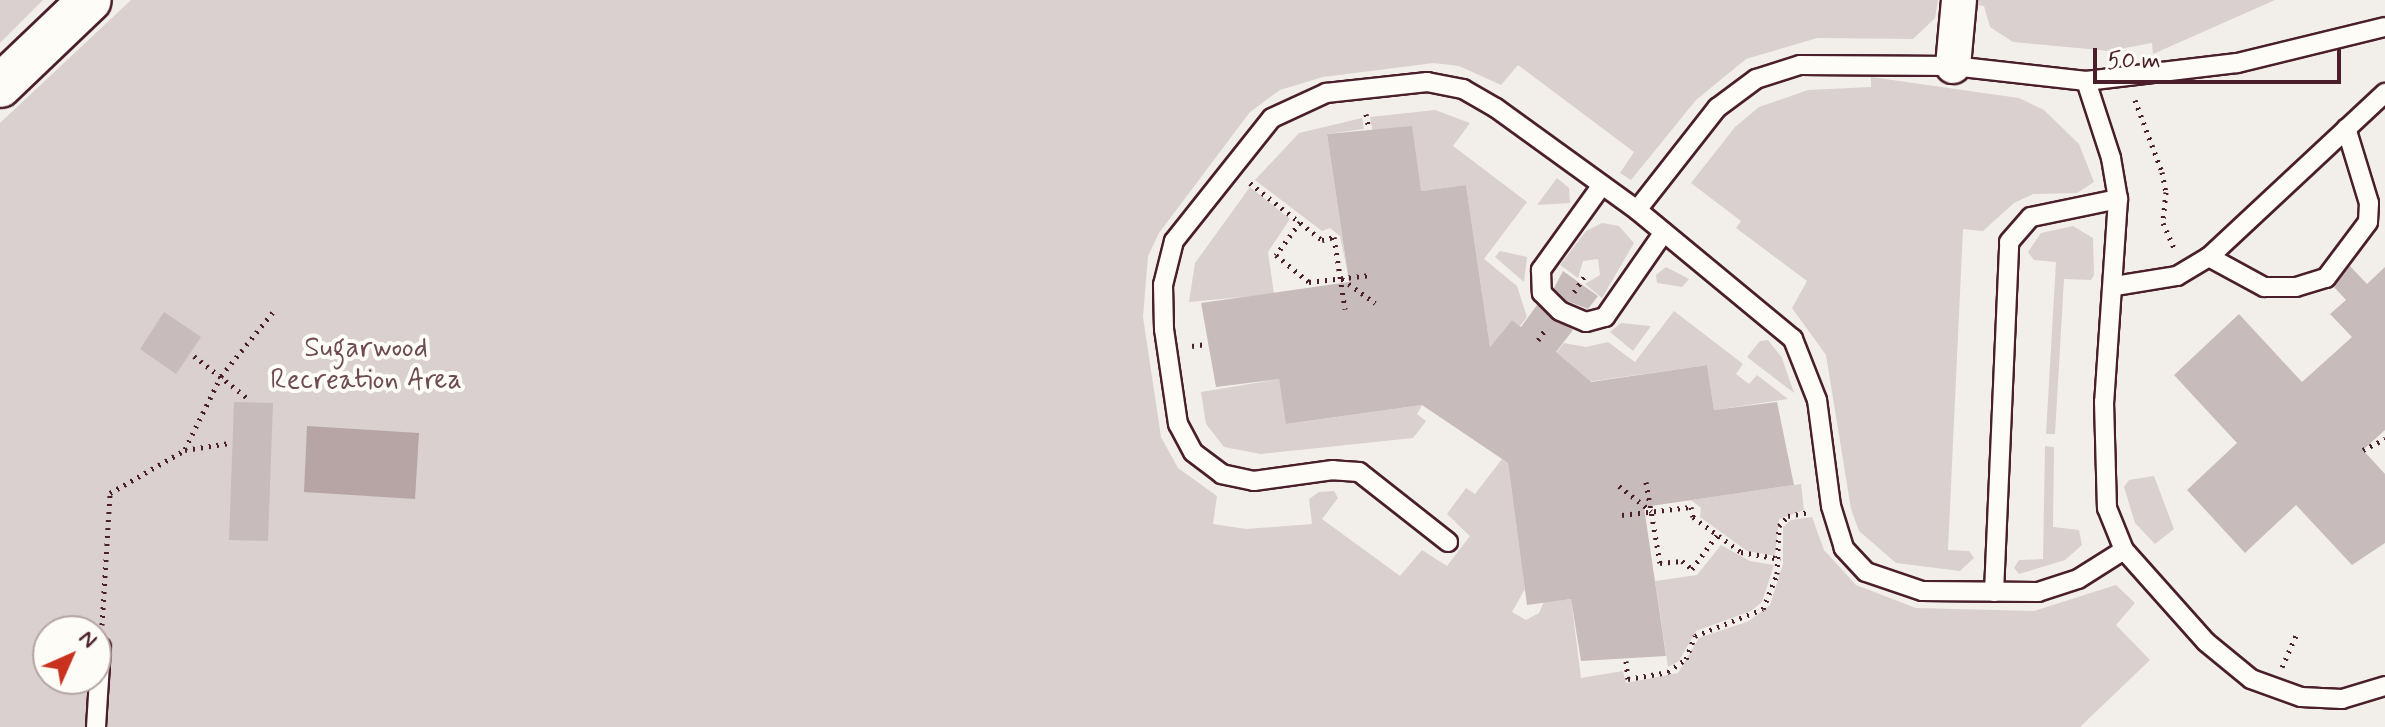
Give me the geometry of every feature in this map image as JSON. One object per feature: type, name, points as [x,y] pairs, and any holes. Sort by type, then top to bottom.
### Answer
[{"type":"street","points":[[0,86],[90,0]]},
{"type":"street","points":[[1953,66],[1959,0]]},
{"type":"lane","points":[[1637,210],[1717,108],[1756,79],[1800,65],[1953,66],[2086,81],[2237,63],[2385,27]]},
{"type":"lane","points":[[2086,81],[2111,158],[2118,199],[2115,286],[2104,402],[2105,472],[2107,508],[2124,550],[2206,642],[2251,679],[2301,697],[2342,699],[2385,686]]},
{"type":"lane","points":[[1448,542],[1359,472],[1254,481],[1222,474],[1193,452],[1178,424],[1164,329],[1163,285],[1174,241],[1272,118],[1326,93],[1448,83],[1496,108],[1637,210],[1793,339],[1817,400],[1831,506],[1844,548],[1866,572],[1922,591],[2038,592],[2078,579],[2124,550]]},
{"type":"lane","points":[[2115,286],[2149,283],[2187,271],[2209,257],[2385,93]]},
{"type":"lane","points":[[2209,257],[2264,287],[2296,287],[2326,278],[2368,222],[2369,203],[2346,128]]},
{"type":"lane","points":[[1602,185],[1541,270],[1542,293],[1560,311],[1586,322],[1605,317],[1664,232]]},
{"type":"lane","points":[[1994,592],[2009,242],[2031,217],[2118,199]]},
{"type":"lane","points":[[96,727],[98,695]]},
{"type":"path","points":[[2134,99],[2164,182],[2163,223],[2187,271]]},
{"type":"path","points":[[1366,113],[1369,129]]},
{"type":"path","points":[[1249,182],[1322,240],[1334,237],[1345,309]]},
{"type":"path","points":[[1300,222],[1276,255],[1309,282],[1371,275]]},
{"type":"path","points":[[1341,278],[1375,303]]},
{"type":"path","points":[[185,450],[221,376],[273,312]]},
{"type":"path","points":[[1191,346],[1206,344]]},
{"type":"path","points":[[194,356],[250,400]]},
{"type":"path","points":[[2363,450],[2385,439]]},
{"type":"path","points":[[103,615],[110,493],[185,450],[229,443]]},
{"type":"path","points":[[1646,482],[1660,563],[1682,561],[1692,569],[1717,535]]},
{"type":"path","points":[[1619,486],[1651,512]]},
{"type":"path","points":[[1622,515],[1691,507],[1693,517],[1748,556],[1780,559]]},
{"type":"path","points":[[1626,661],[1628,679],[1675,669],[1695,636],[1763,609],[1780,559],[1779,526],[1788,516],[1809,512]]},
{"type":"green space","points":[[0,0],[43,0],[0,43]]},
{"type":"green space","name":"Sugarwood Recreation Area","points":[[131,0],[1938,0],[1935,18],[1913,39],[1817,38],[1746,59],[1696,100],[1631,180],[1620,173],[1634,152],[1518,65],[1501,85],[1459,66],[1434,63],[1323,77],[1280,90],[1250,112],[1159,233],[1148,256],[1143,317],[1161,437],[1178,468],[1217,496],[1213,524],[1246,529],[1312,524],[1309,499],[1319,492],[1334,491],[1338,498],[1322,519],[1400,576],[1422,550],[1447,566],[1470,536],[1447,514],[1466,488],[1475,494],[1502,459],[1508,463],[1525,589],[1512,612],[1526,620],[1539,613],[1544,602],[1571,599],[1581,678],[1623,671],[1626,683],[1678,673],[1699,638],[1749,621],[1770,605],[1783,564],[1783,527],[1791,520],[1812,517],[1824,550],[1856,585],[1916,608],[2034,611],[2116,585],[2135,603],[2116,625],[2150,660],[2080,727],[0,727],[0,123]]},
{"type":"green space","points":[[1947,0],[2275,0],[2153,54],[2152,43],[2109,51],[2013,42],[1990,27],[1984,6]]},
{"type":"green space","points":[[1871,77],[2019,98],[2044,110],[2079,144],[2094,182],[2077,193],[2033,194],[2014,203],[1983,231],[1963,229],[1948,550],[1969,551],[1974,558],[1960,571],[1896,563],[1859,531],[1851,509],[1826,355],[1792,308],[1807,281],[1736,228],[1741,221],[1691,183],[1735,127],[1759,107],[1808,90],[1871,87]]},
{"type":"green space","points":[[1435,110],[1470,123],[1453,146],[1527,202],[1484,259],[1517,286],[1527,317],[1520,326],[1512,320],[1490,347],[1466,185],[1421,191],[1373,133],[1370,117]]},
{"type":"green space","points":[[1362,118],[1364,129],[1327,134],[1347,270],[1340,236],[1330,228],[1322,231],[1255,180],[1299,133]]},
{"type":"green space","points":[[1557,178],[1569,188],[1570,203],[1537,205]]},
{"type":"green space","points":[[1250,187],[1290,219],[1268,252],[1274,294],[1189,302],[1195,263]]},
{"type":"green space","points":[[1602,223],[1619,226],[1634,243],[1602,298],[1585,284],[1600,275],[1598,259],[1583,261],[1578,278],[1560,265],[1586,231]]},
{"type":"green space","points":[[2073,226],[2093,238],[2094,275],[2091,280],[2064,279],[2055,434],[2046,434],[2056,262],[2034,260],[2028,252],[2041,233]]},
{"type":"green space","points":[[1500,251],[1527,257],[1524,282],[1495,257]]},
{"type":"green space","points":[[1666,267],[1689,279],[1682,287],[1657,283],[1656,275]]},
{"type":"green space","points":[[1674,311],[1743,364],[1736,374],[1749,384],[1757,375],[1788,399],[1714,410],[1707,365],[1544,388],[1565,360],[1556,353],[1564,343],[1586,347],[1608,342],[1635,362]]},
{"type":"green space","points":[[1621,323],[1651,326],[1633,351],[1610,332]]},
{"type":"green space","points":[[1768,340],[1782,358],[1794,393],[1747,357],[1760,341]]},
{"type":"green space","points":[[1279,379],[1287,424],[1422,405],[1417,414],[1426,421],[1413,438],[1261,454],[1224,447],[1206,424],[1201,392]]},
{"type":"green space","points":[[2045,446],[2054,447],[2053,527],[2079,530],[2082,545],[2065,560],[2019,574],[2014,568],[2019,560],[2043,559]]},
{"type":"green space","points":[[2154,476],[2174,529],[2155,544],[2135,523],[2124,487],[2129,480]]},
{"type":"green space","points":[[1801,484],[1804,510],[1779,519],[1775,556],[1747,551],[1700,517],[1701,508],[1691,500]]},
{"type":"green space","points":[[1721,545],[1750,561],[1774,565],[1762,602],[1751,611],[1696,631],[1679,661],[1668,667],[1655,581],[1697,575]]},
{"type":"shaded area","points":[[307,426],[419,433],[415,499],[304,492]]},
{"type":"building","points":[[1412,126],[1421,191],[1466,185],[1490,347],[1512,320],[1521,327],[1537,305],[1573,330],[1556,352],[1591,382],[1707,365],[1714,410],[1777,402],[1794,485],[1644,507],[1666,656],[1581,661],[1571,599],[1527,605],[1508,463],[1422,405],[1286,424],[1279,379],[1216,387],[1201,303],[1349,282],[1327,134]]},
{"type":"building","points":[[2350,266],[2367,284],[2385,267],[2385,430],[2363,450],[2385,474],[2385,543],[2352,565],[2296,505],[2245,553],[2187,490],[2237,443],[2174,375],[2239,314],[2302,382],[2352,337],[2330,314],[2346,300],[2334,287]]},
{"type":"building","points":[[1563,271],[1598,296],[1588,309],[1567,301],[1554,288]]},
{"type":"building","points":[[164,312],[201,337],[176,374],[140,349]]},
{"type":"building","points":[[234,402],[273,403],[268,541],[229,540]]}]
